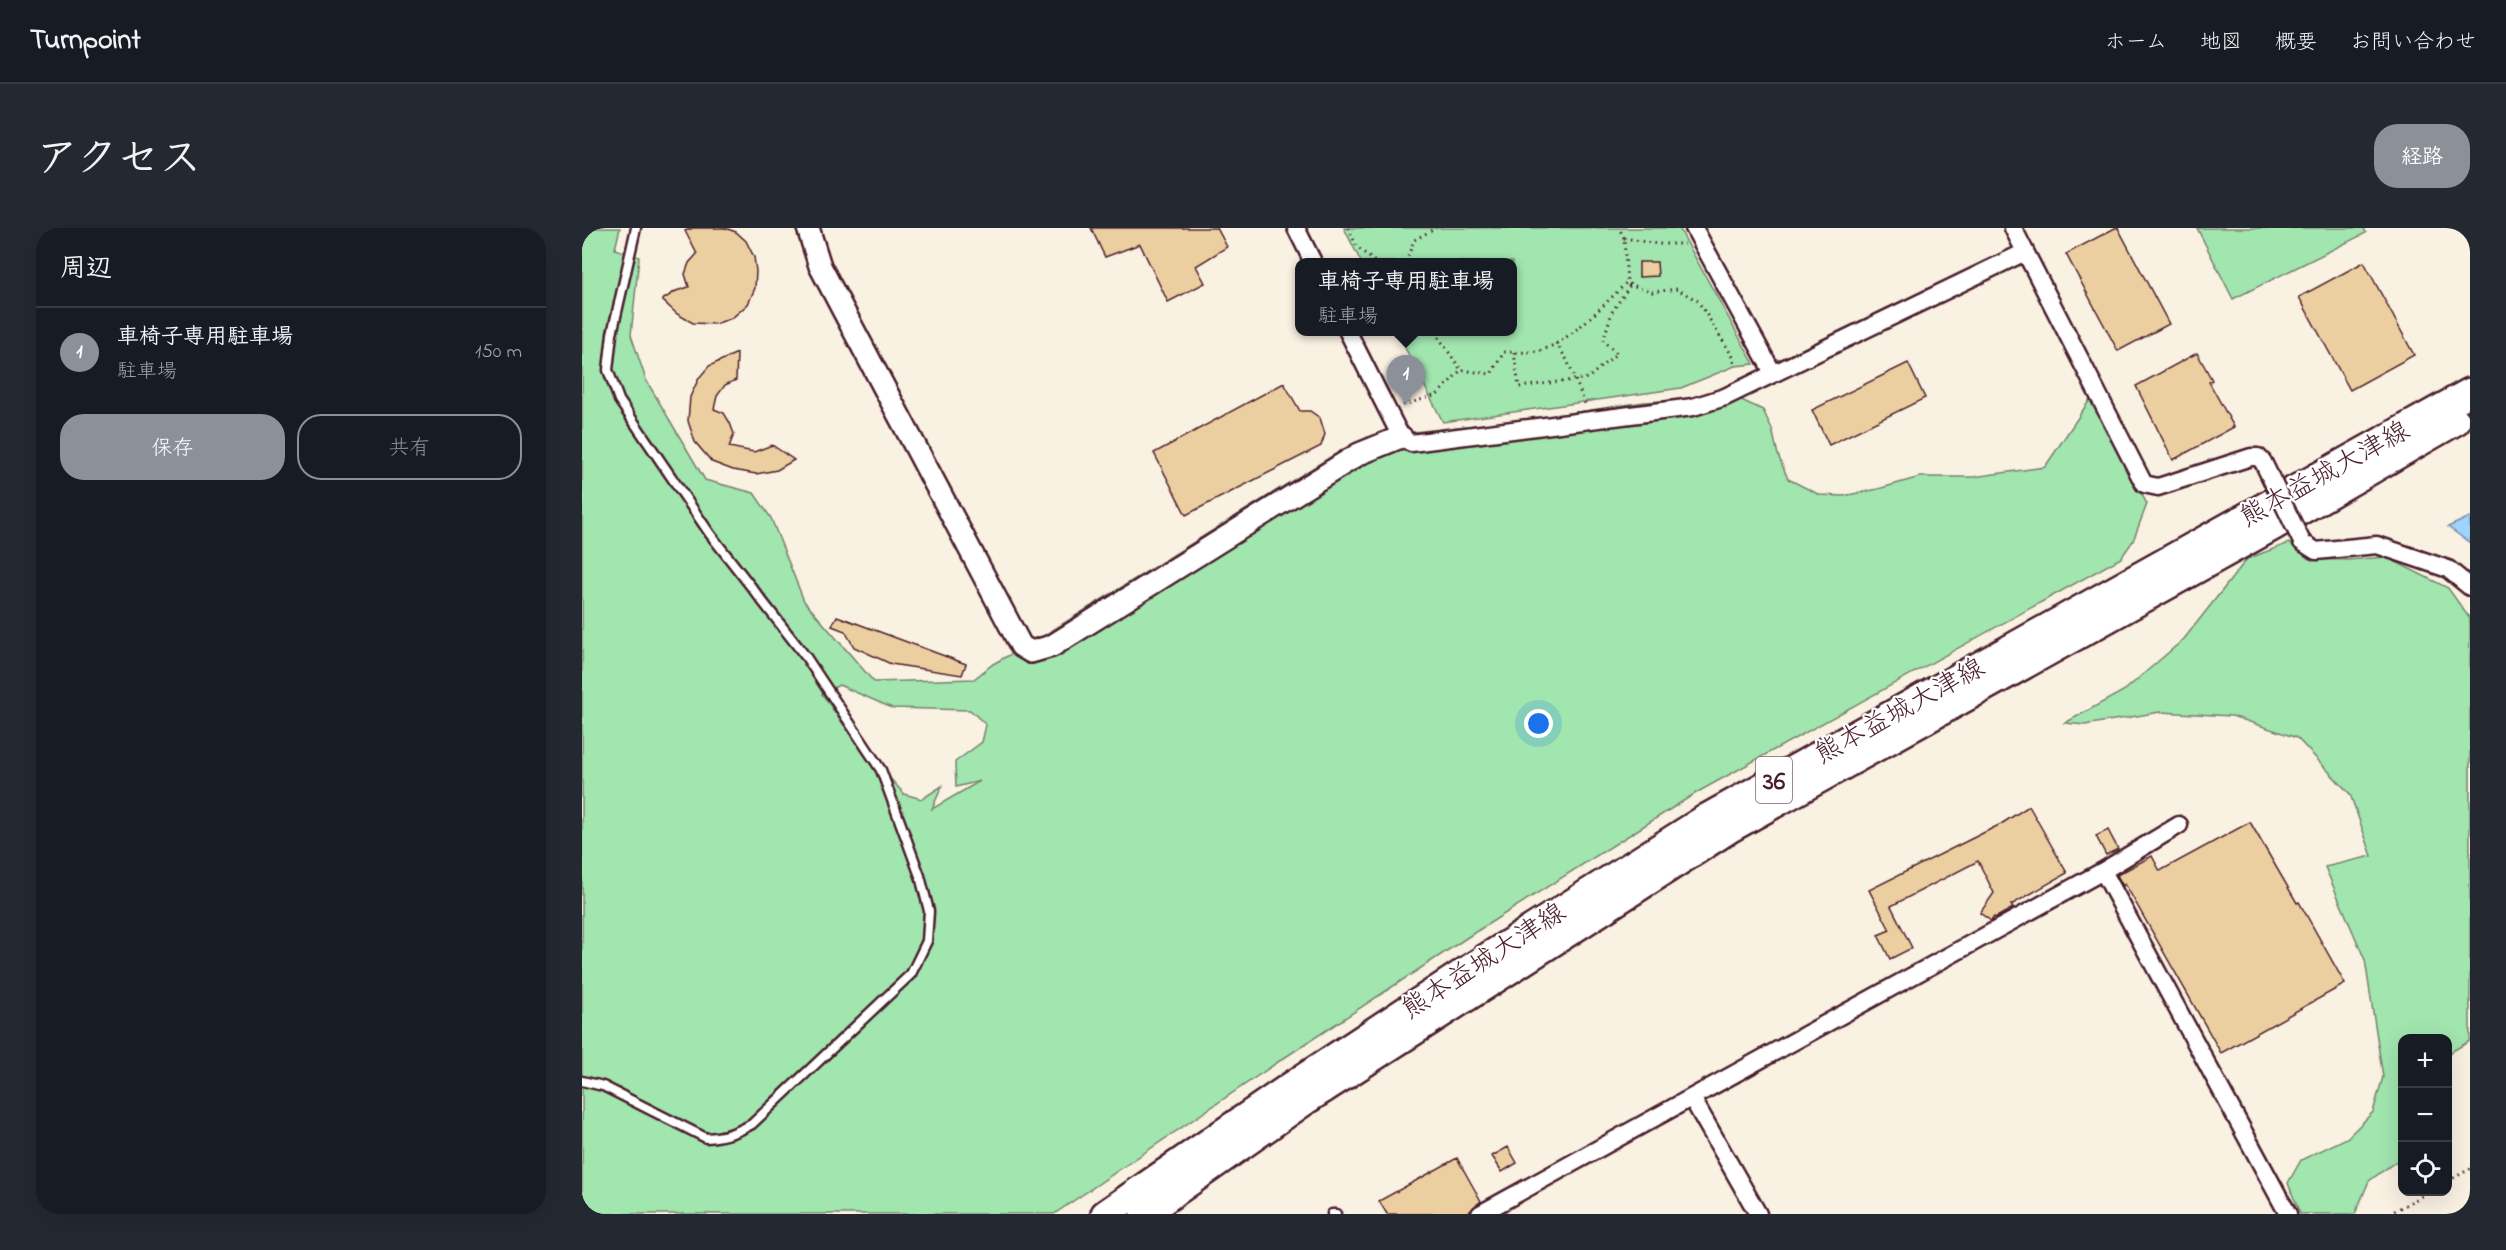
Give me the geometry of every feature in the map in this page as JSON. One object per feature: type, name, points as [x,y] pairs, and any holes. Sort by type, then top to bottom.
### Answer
[{"type":"main road","name":"熊本益城大津線","points":[[1105,1214],[1288,1088],[1708,817],[2470,392]]},
{"type":"main road","name":"熊本益城大津線","points":[[1144,1214],[1305,1101],[1731,828],[2274,526],[2470,413]]},
{"type":"street","points":[[808,228],[820,266],[852,327],[1021,646],[1031,652],[1052,646],[1359,454],[1401,437]]},
{"type":"street","points":[[1296,228],[1311,258]]},
{"type":"street","points":[[2013,228],[2144,484],[2158,487],[2258,457],[2263,462],[2302,542],[2316,550],[2377,545],[2448,569],[2470,587]]},
{"type":"street","points":[[1693,236],[1773,373]]},
{"type":"street","points":[[1350,336],[1401,437],[1411,443],[1693,407],[1725,397],[2025,252]]},
{"type":"street","points":[[1480,1214],[2103,871],[2179,825]]},
{"type":"street","points":[[2103,871],[2288,1214]]},
{"type":"street","points":[[1692,1098],[1758,1214]]},
{"type":"lane","points":[[582,1081],[603,1086],[706,1138],[724,1137],[735,1133],[752,1124],[911,974],[927,941],[928,911],[920,876],[881,770],[806,657],[710,534],[619,400],[609,370],[609,361],[612,334],[636,228]]},
{"type":"path","points":[[1348,228],[1358,247],[1370,258]]},
{"type":"path","points":[[1407,258],[1414,240],[1436,228]]},
{"type":"path","points":[[1514,352],[1519,387],[1588,378],[1617,352],[1603,341],[1612,312],[1629,284],[1624,238],[1619,228]]},
{"type":"path","points":[[1624,238],[1657,244],[1693,236]]},
{"type":"path","points":[[1438,336],[1461,370],[1491,374],[1504,352],[1538,351],[1556,343],[1590,318],[1629,284]]},
{"type":"path","points":[[1629,284],[1652,292],[1677,289],[1698,301],[1733,357],[1735,366]]},
{"type":"path","points":[[1556,343],[1567,360],[1587,408]]},
{"type":"path","points":[[1398,406],[1437,395],[1461,370]]},
{"type":"path","points":[[2452,1179],[2470,1169]]},
{"type":"path","points":[[2389,1214],[2420,1196]]},
{"type":"green space","points":[[582,228],[620,228],[615,249],[639,257],[631,335],[646,380],[705,480],[754,493],[771,518],[804,601],[874,682],[974,679],[993,664],[1040,638],[1332,456],[1368,437],[1532,419],[1644,402],[1735,397],[1763,410],[1772,429],[1778,455],[1788,479],[1820,495],[1843,496],[1920,477],[1973,477],[2045,467],[2091,398],[2147,504],[2133,541],[2121,558],[1696,793],[1474,933],[1054,1214],[582,1214]],"holes":[[[839,685],[892,708],[970,710],[986,725],[982,742],[955,762],[956,787],[980,781],[932,809],[942,786],[922,799],[904,794],[846,728],[822,694]]]},
{"type":"green space","points":[[1344,228],[1679,228],[1754,364],[1735,366],[1681,388],[1443,422],[1399,336],[1517,336],[1517,258],[1359,258]]},
{"type":"green space","points":[[2197,228],[2364,228],[2366,233],[2233,299]]},
{"type":"green space","points":[[2289,543],[2309,559],[2347,560],[2386,557],[2448,588],[2470,619],[2470,1041],[2452,1051],[2452,1034],[2398,1034],[2398,1160],[2369,1181],[2355,1214],[2300,1214],[2288,1183],[2301,1160],[2347,1138],[2373,1112],[2383,1077],[2365,960],[2325,867],[2372,856],[2350,794],[2297,738],[2232,716],[2160,712],[2085,725],[2065,723],[2125,690],[2184,639],[2247,559]]},
{"type":"water","points":[[2470,517],[2470,543],[2448,527]]},
{"type":"building","points":[[693,228],[725,228],[736,232],[746,241],[754,257],[755,288],[748,304],[732,318],[715,324],[693,323],[677,314],[662,300],[676,291],[689,287],[685,274],[689,263],[697,254],[685,231]]},
{"type":"building","points":[[1091,228],[1217,228],[1227,247],[1196,266],[1205,283],[1168,302],[1140,244],[1105,257]]},
{"type":"building","points":[[2118,228],[2169,324],[2118,351],[2066,254]]},
{"type":"building","points":[[1639,262],[1657,262],[1658,276],[1639,277]]},
{"type":"building","points":[[2364,262],[2414,355],[2350,390],[2299,297]]},
{"type":"building","points":[[737,353],[736,380],[725,385],[717,396],[714,409],[724,413],[730,423],[734,434],[729,447],[754,452],[772,445],[794,460],[777,470],[756,474],[733,470],[712,462],[695,442],[688,421],[690,397],[699,378],[709,366]]},
{"type":"building","points":[[2197,353],[2212,380],[2209,382],[2234,427],[2173,460],[2136,386]]},
{"type":"building","points":[[1908,363],[1925,398],[1829,445],[1812,410]]},
{"type":"building","points":[[1284,383],[1300,411],[1310,411],[1320,418],[1325,434],[1321,446],[1186,515],[1154,453]]},
{"type":"building","points":[[837,616],[966,664],[962,675],[891,664],[854,647],[845,631],[832,626]]},
{"type":"building","points":[[2029,806],[2067,873],[2011,905],[2013,908],[1994,917],[1991,921],[1980,913],[1994,893],[1978,861],[1891,906],[1912,948],[1890,959],[1878,935],[1890,930],[1869,890],[2001,824]]},
{"type":"building","points":[[2250,822],[2345,984],[2221,1053],[2125,884],[2123,886],[2117,875],[2152,856],[2160,871]]},
{"type":"building","points":[[2108,830],[2118,849],[2106,855],[2096,836]]},
{"type":"building","points":[[1508,1147],[1517,1163],[1502,1172],[1492,1156]]},
{"type":"building","points":[[1457,1158],[1481,1201],[1470,1211],[1465,1214],[1387,1214],[1379,1201]]},
{"type":"place","name":"車椅子専用駐車場","points":[[1406,405]]}]
